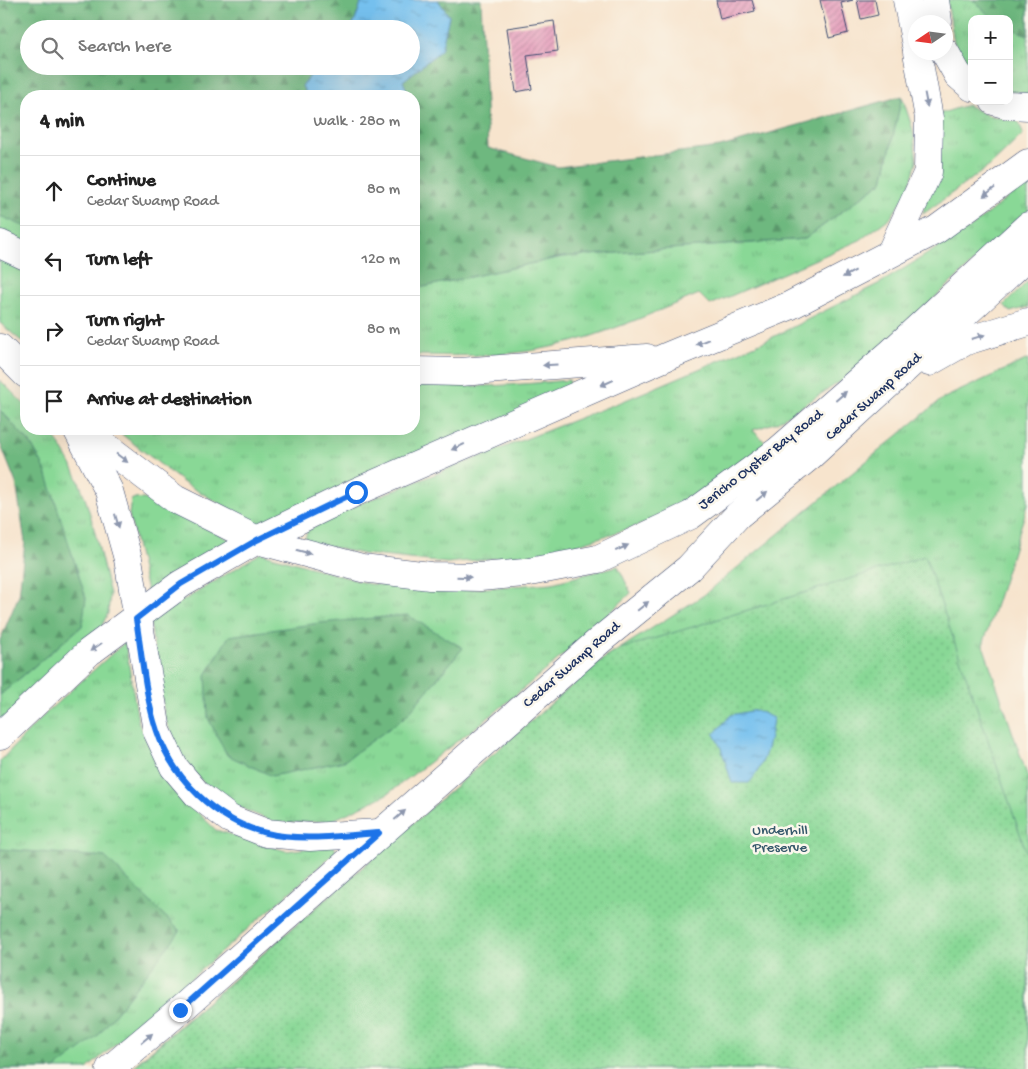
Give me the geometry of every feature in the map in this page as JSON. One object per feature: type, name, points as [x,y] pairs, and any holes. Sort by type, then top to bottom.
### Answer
[{"type":"main road","points":[[907,0],[910,15]]},
{"type":"main road","points":[[935,0],[937,15]]},
{"type":"main road","points":[[891,252],[928,172],[929,118],[918,60]]},
{"type":"main road","points":[[950,60],[958,75],[968,84]]},
{"type":"main road","points":[[1008,105],[1028,106]]},
{"type":"main road","points":[[0,736],[90,652],[181,584],[257,540],[356,492],[668,356],[789,306],[936,230],[1028,162]]},
{"type":"main road","name":"Jericho Oyster Bay Road","points":[[92,435],[175,499],[257,540],[362,568],[430,576],[480,577],[524,573],[598,559],[691,515],[778,451],[892,352],[1028,226]]},
{"type":"main road","points":[[0,244],[20,253]]},
{"type":"main road","name":"Cedar Swamp Road","points":[[110,1069],[180,1010],[599,641],[689,568],[738,516],[810,456],[1028,256]]},
{"type":"main road","points":[[888,384],[966,341],[1028,322]]},
{"type":"main road","points":[[0,348],[20,368]]},
{"type":"main road","points":[[420,370],[460,372],[668,356]]},
{"type":"main road","points":[[80,435],[109,491],[128,559],[136,619],[157,731],[174,766],[197,794],[230,819],[266,833],[310,837],[379,833]]},
{"type":"green space","points":[[0,0],[362,0],[355,20],[20,20],[20,75],[311,75],[302,86],[304,90],[20,90],[20,224],[0,216]]},
{"type":"green space","points":[[438,0],[481,0],[488,148],[558,167],[720,147],[902,96],[883,181],[805,239],[562,257],[420,288],[420,90],[407,90],[403,81],[410,75],[420,75],[420,67],[441,50],[449,16]]},
{"type":"green space","points":[[947,0],[1028,0],[1028,95],[1013,93],[1013,15],[968,15],[968,67],[955,48],[953,15],[950,15]]},
{"type":"green space","points":[[973,0],[1028,0],[1028,35],[1013,29],[1013,15],[989,15]]},
{"type":"green space","points":[[902,96],[913,130],[917,161],[908,192],[891,217],[860,240],[710,305],[699,294],[628,323],[573,342],[538,350],[503,354],[420,355],[420,288],[562,257],[805,239],[883,181]]},
{"type":"green space","points":[[967,105],[987,115],[1019,122],[1023,134],[991,165],[923,214],[936,115]]},
{"type":"green space","points":[[1028,181],[1028,213],[846,378],[777,422],[753,430],[769,446],[725,480],[650,522],[550,553],[447,563],[363,554],[305,541],[307,530],[359,504],[628,399],[765,341],[882,282],[971,227]]},
{"type":"green space","points":[[0,215],[20,223],[20,243],[0,234]]},
{"type":"green space","points":[[0,259],[20,269],[20,340],[0,323]]},
{"type":"green space","points":[[1028,281],[1028,307],[1010,312],[1004,305]]},
{"type":"green space","name":"Underhill Preserve","points":[[1028,359],[1028,504],[983,645],[1028,778],[1028,1069],[130,1069],[599,662],[704,595],[942,399]]},
{"type":"green space","points":[[0,380],[20,400],[20,435],[52,435],[61,446],[72,465],[88,507],[110,594],[108,613],[99,632],[0,731],[0,695],[82,626],[10,420],[0,410]]},
{"type":"green space","points":[[569,380],[570,389],[258,526],[184,483],[123,435],[420,435],[420,384],[511,385]]},
{"type":"green space","points":[[0,410],[20,432],[20,435],[23,435],[31,444],[45,469],[86,598],[82,626],[0,695],[0,640],[19,595],[25,542],[16,483],[0,443]]},
{"type":"green space","points":[[135,498],[165,502],[230,540],[227,545],[151,592],[147,591],[129,514],[131,500]]},
{"type":"green space","points":[[261,553],[369,584],[460,590],[552,583],[618,566],[631,593],[574,646],[493,714],[386,795],[331,821],[276,823],[222,800],[184,764],[165,719],[150,621]]},
{"type":"green space","name":"Underhill Preserve","points":[[925,556],[1028,857],[1028,1069],[131,1069],[599,662],[620,649]]},
{"type":"green space","points":[[407,615],[463,648],[405,717],[344,761],[272,776],[227,755],[208,718],[206,675],[229,636],[320,623]]},
{"type":"green space","points":[[125,642],[138,721],[166,782],[216,830],[286,851],[334,845],[336,852],[87,1069],[0,1069],[0,761],[47,712]]},
{"type":"green space","points":[[0,849],[105,857],[180,931],[97,1037],[55,1069],[0,1069]]},
{"type":"water","points":[[362,0],[438,0],[449,16],[441,50],[420,67],[420,20],[355,20]]},
{"type":"water","points":[[311,75],[410,75],[403,81],[407,90],[304,90],[302,86]]},
{"type":"water","points":[[756,710],[773,718],[766,752],[755,776],[749,783],[732,783],[721,748],[714,734],[731,715]]},
{"type":"building","points":[[716,0],[752,0],[755,11],[720,19]]},
{"type":"building","points":[[820,0],[853,0],[841,3],[848,33],[829,38]]},
{"type":"building","points":[[857,0],[875,0],[878,15],[861,19]]},
{"type":"building","points":[[554,21],[558,51],[527,55],[532,89],[516,92],[507,28]]},
{"type":"route","points":[[180,1010],[379,833],[310,837],[266,833],[230,819],[197,794],[174,766],[157,731],[150,705],[136,619],[181,584],[257,540],[356,492]]}]
